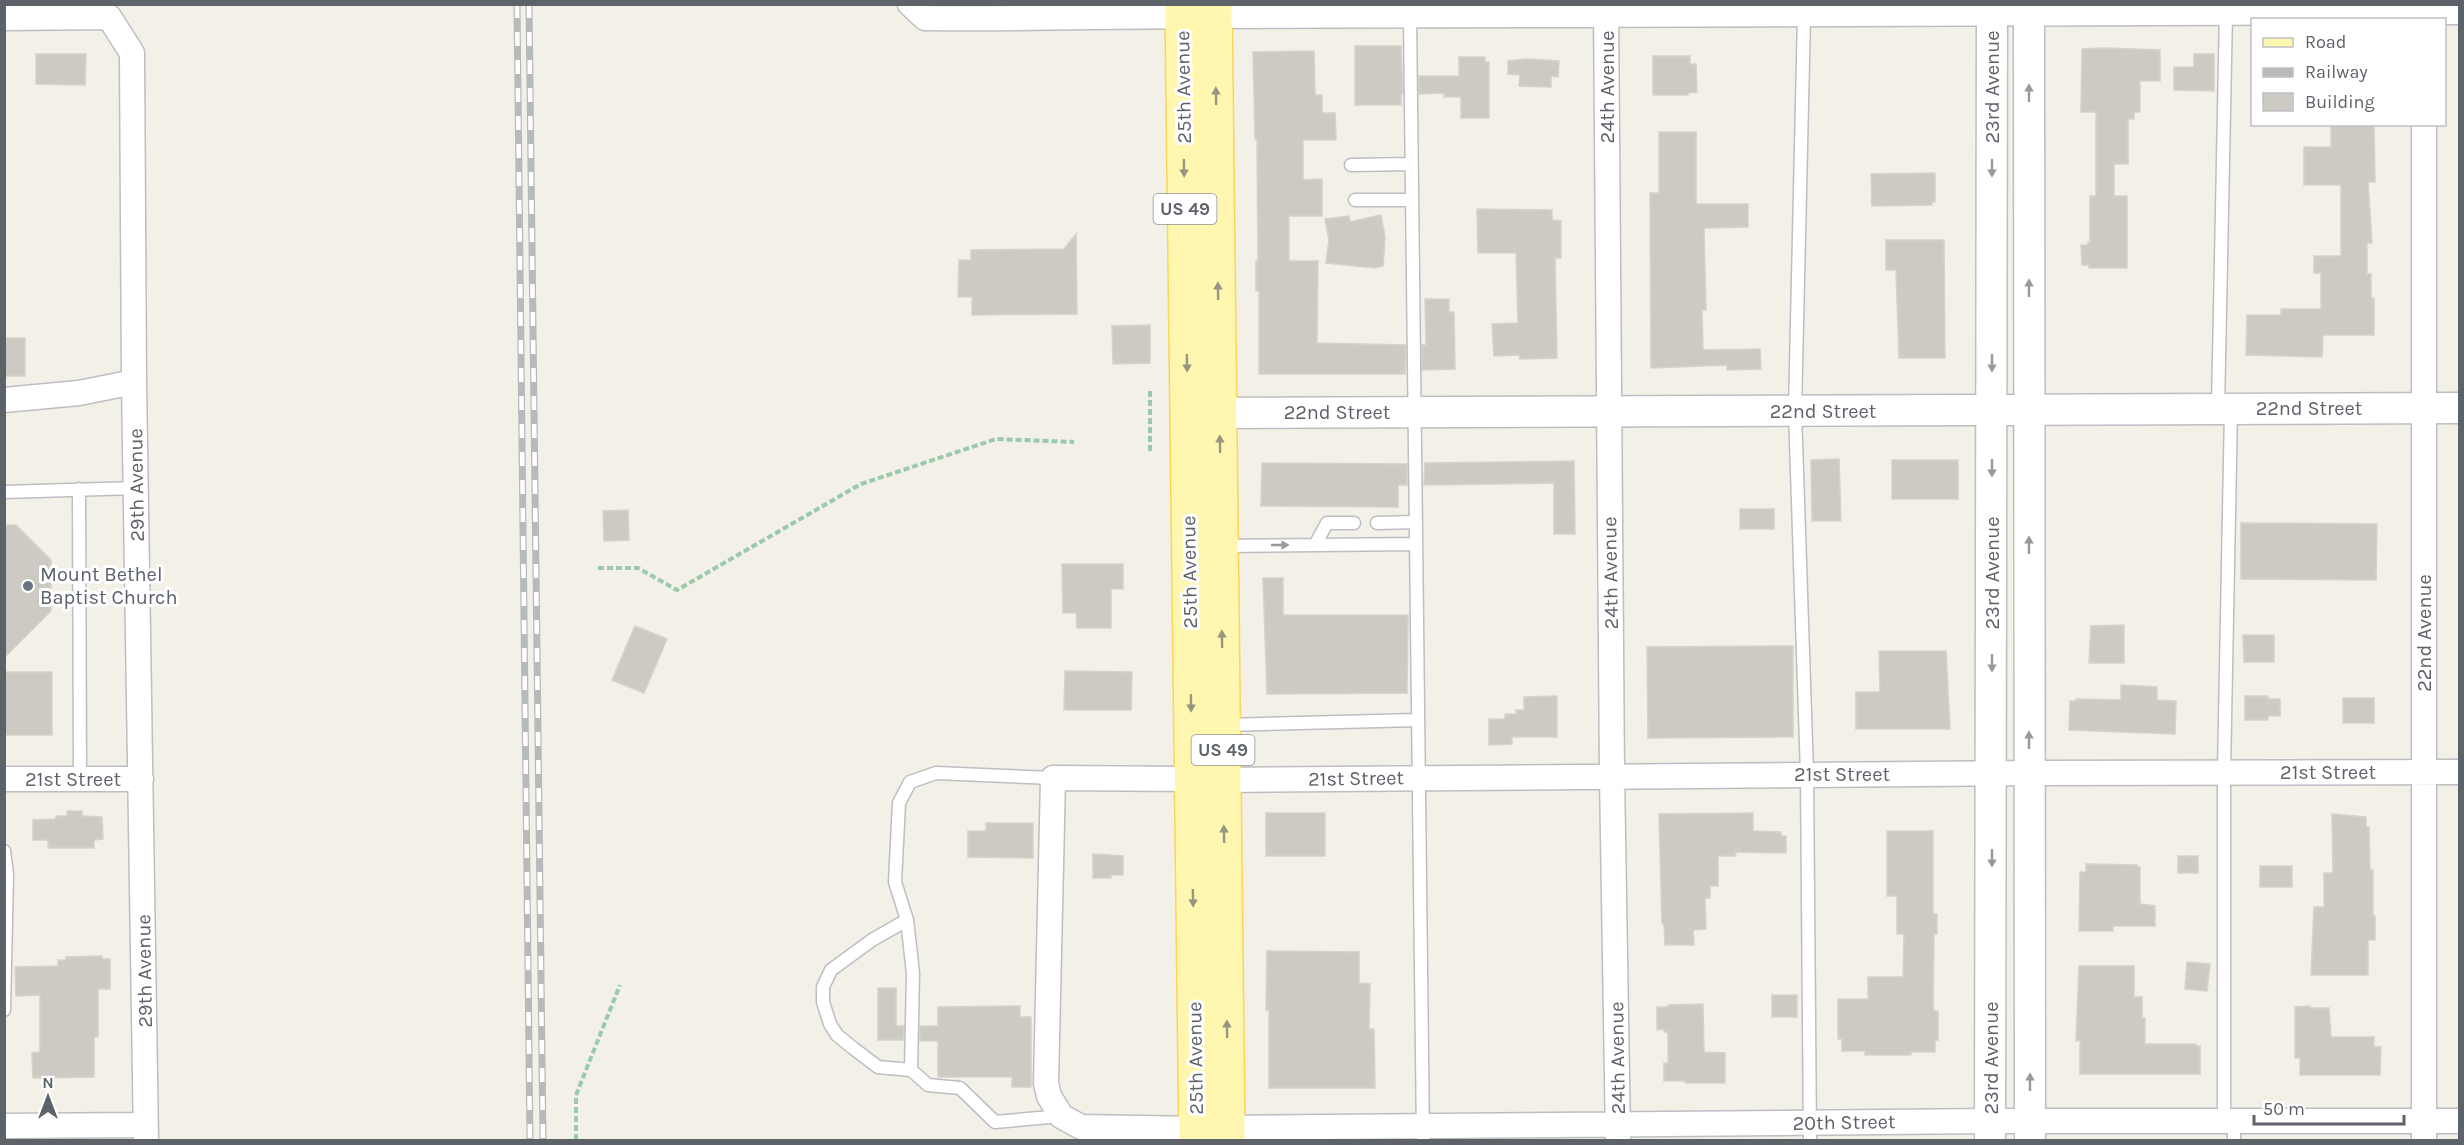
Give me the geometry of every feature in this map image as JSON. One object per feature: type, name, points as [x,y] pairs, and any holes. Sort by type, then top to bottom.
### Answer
[{"type":"main road","name":"25th Avenue","points":[[1182,10],[1187,413],[1228,1134]]},
{"type":"main road","name":"25th Avenue","points":[[1196,1135],[1208,779],[1223,725],[1215,10]]},
{"type":"street","points":[[910,6],[925,18],[1044,19],[1182,10],[1410,17],[1606,10],[1799,12],[2029,9],[2460,12]]},
{"type":"street","name":"23rd Avenue","points":[[1990,1130],[1992,9]]},
{"type":"street","name":"23rd Avenue","points":[[2029,9],[2030,1130]]},
{"type":"street","name":"24th Avenue","points":[[1606,10],[1612,776],[1618,1132]]},
{"type":"street","name":"29th Avenue","points":[[4,18],[109,17],[132,53],[134,382],[146,1133]]},
{"type":"street","name":"22nd Avenue","points":[[2424,126],[2424,1131]]},
{"type":"street","points":[[4,400],[79,393],[134,382]]},
{"type":"street","name":"22nd Street","points":[[1187,413],[2460,408]]},
{"type":"street","name":"21st Street","points":[[1053,778],[2460,772]]},
{"type":"street","points":[[1053,778],[1046,1083],[1049,1096],[1061,1116],[1081,1126],[1196,1135]]},
{"type":"street","name":"21st Street","points":[[4,779],[141,779]]},
{"type":"street","name":"20th Street","points":[[1228,1134],[2230,1127],[2424,1131],[2460,1121]]},
{"type":"street","points":[[4,1126],[146,1133]]},
{"type":"lane","points":[[2226,10],[2224,772],[2230,1127]]},
{"type":"lane","points":[[1799,12],[1794,411],[1807,774],[1810,1131]]},
{"type":"lane","points":[[1410,17],[1410,200],[1415,412],[1422,1133]]},
{"type":"lane","points":[[1351,165],[1411,164]]},
{"type":"lane","points":[[1355,200],[1410,200]]},
{"type":"lane","points":[[4,492],[136,488]]},
{"type":"lane","points":[[79,489],[80,779]]},
{"type":"lane","points":[[1377,523],[1416,522]]},
{"type":"lane","points":[[1315,545],[1327,523],[1354,523]]},
{"type":"lane","points":[[1221,546],[1416,544]]},
{"type":"lane","points":[[1223,725],[1418,720]]},
{"type":"lane","points":[[910,1070],[913,973],[907,920],[895,882],[899,804],[910,783],[936,773],[1053,778]]},
{"type":"lane","points":[[4,851],[7,874],[4,1011]]},
{"type":"lane","points":[[907,920],[872,939],[831,970],[823,987],[823,1002],[833,1030],[878,1066],[910,1070],[928,1084],[960,1088],[995,1122],[1061,1116]]},
{"type":"path","points":[[1150,389],[1150,452]]},
{"type":"path","points":[[598,568],[638,568],[677,590],[861,484],[996,439],[1074,442]]},
{"type":"path","points":[[576,1140],[576,1095],[620,985]]},
{"type":"building","points":[[1355,46],[1401,46],[1403,94],[1401,94],[1401,105],[1355,105]]},
{"type":"building","points":[[2082,49],[2160,50],[2160,81],[2140,81],[2140,112],[2134,112],[2134,119],[2128,119],[2128,164],[2114,164],[2114,196],[2127,196],[2127,268],[2089,268],[2089,265],[2082,265],[2081,245],[2088,245],[2090,242],[2090,196],[2096,196],[2096,112],[2081,112]]},
{"type":"building","points":[[1314,51],[1315,95],[1322,95],[1322,113],[1335,113],[1336,140],[1303,140],[1303,180],[1322,179],[1322,216],[1289,216],[1289,261],[1318,261],[1317,343],[1406,345],[1405,374],[1259,374],[1259,291],[1256,291],[1256,261],[1258,261],[1257,139],[1255,139],[1253,52]]},
{"type":"building","points":[[36,54],[86,54],[85,85],[36,84]]},
{"type":"building","points":[[2194,54],[2214,54],[2214,91],[2174,90],[2174,67],[2194,67]]},
{"type":"building","points":[[1653,56],[1690,56],[1690,64],[1696,64],[1697,92],[1688,93],[1688,95],[1653,95]]},
{"type":"building","points":[[1459,57],[1485,57],[1485,62],[1489,62],[1489,118],[1461,118],[1461,97],[1444,97],[1444,93],[1419,94],[1419,76],[1459,76]]},
{"type":"building","points":[[1527,59],[1559,61],[1558,77],[1551,76],[1551,87],[1519,86],[1520,75],[1508,74],[1508,61]]},
{"type":"building","points":[[2331,126],[2374,126],[2375,182],[2368,182],[2372,243],[2367,243],[2367,274],[2371,274],[2371,298],[2374,298],[2374,335],[2323,335],[2322,357],[2246,355],[2247,315],[2281,315],[2281,309],[2321,309],[2321,273],[2314,273],[2314,256],[2341,256],[2341,185],[2304,185],[2304,147],[2331,147]]},
{"type":"building","points":[[1659,132],[1696,132],[1696,204],[1748,204],[1748,227],[1704,228],[1706,310],[1702,310],[1703,350],[1760,349],[1761,369],[1727,370],[1727,365],[1651,368],[1650,193],[1659,193]]},
{"type":"building","points":[[1935,173],[1935,202],[1932,202],[1932,205],[1872,206],[1871,174]]},
{"type":"building","points":[[1477,209],[1552,210],[1552,220],[1561,221],[1561,258],[1555,258],[1557,358],[1520,359],[1519,355],[1494,356],[1492,324],[1518,323],[1516,253],[1478,253]]},
{"type":"building","points":[[1381,215],[1385,237],[1383,266],[1375,268],[1326,263],[1329,239],[1325,219],[1349,216],[1350,222]]},
{"type":"building","points":[[1076,234],[1077,314],[972,315],[972,297],[958,297],[959,260],[971,260],[971,250],[1064,249]]},
{"type":"building","points":[[1886,240],[1944,240],[1945,358],[1899,358],[1896,270],[1886,270]]},
{"type":"building","points":[[1425,299],[1449,299],[1449,312],[1454,312],[1455,369],[1422,370],[1422,345],[1426,345]]},
{"type":"building","points":[[1150,325],[1150,363],[1113,364],[1112,326]]},
{"type":"building","points":[[4,338],[25,338],[25,376],[4,376]]},
{"type":"building","points":[[1839,459],[1841,521],[1812,521],[1811,460]]},
{"type":"building","points":[[1892,460],[1958,460],[1958,499],[1892,499]]},
{"type":"building","points":[[1574,461],[1575,534],[1554,534],[1554,483],[1424,485],[1425,463]]},
{"type":"building","points":[[1262,463],[1407,464],[1407,485],[1398,485],[1398,507],[1261,506]]},
{"type":"building","points":[[1740,509],[1774,509],[1774,529],[1740,529]]},
{"type":"building","points":[[628,510],[629,540],[604,541],[603,511]]},
{"type":"building","points":[[2241,523],[2377,524],[2376,580],[2241,579]]},
{"type":"building","name":"Mount Bethel Baptist Church","points":[[4,525],[16,525],[51,560],[51,611],[4,658]]},
{"type":"building","points":[[1062,564],[1123,564],[1123,589],[1111,589],[1111,628],[1077,628],[1076,613],[1063,613]]},
{"type":"building","points":[[1263,578],[1283,578],[1283,615],[1408,615],[1407,693],[1267,694]]},
{"type":"building","points":[[2124,625],[2124,663],[2089,663],[2091,626]]},
{"type":"building","points":[[635,626],[667,639],[644,693],[612,680]]},
{"type":"building","points":[[2243,635],[2274,635],[2274,662],[2244,662]]},
{"type":"building","points":[[1793,646],[1793,737],[1648,738],[1647,647]]},
{"type":"building","points":[[1879,651],[1946,651],[1950,729],[1856,729],[1856,692],[1880,692]]},
{"type":"building","points":[[1065,671],[1132,672],[1131,710],[1064,710]]},
{"type":"building","points":[[4,672],[52,672],[52,735],[4,735]]},
{"type":"building","points":[[2121,685],[2157,687],[2157,700],[2176,701],[2175,734],[2069,730],[2070,701],[2076,701],[2076,699],[2121,700]]},
{"type":"building","points":[[1557,696],[1557,737],[1512,737],[1512,744],[1489,745],[1489,719],[1505,719],[1505,714],[1516,714],[1516,710],[1524,710],[1524,697]]},
{"type":"building","points":[[2245,696],[2268,696],[2268,699],[2280,699],[2280,716],[2268,716],[2268,720],[2245,720]]},
{"type":"building","points":[[2343,698],[2374,698],[2374,723],[2343,723]]},
{"type":"building","points":[[67,811],[82,811],[82,816],[102,817],[103,839],[94,840],[94,848],[48,848],[48,840],[33,840],[33,820],[56,819],[56,816],[67,816]]},
{"type":"building","points":[[1266,813],[1325,813],[1325,856],[1266,856]]},
{"type":"building","points":[[1753,813],[1753,831],[1781,832],[1781,836],[1786,836],[1786,853],[1735,852],[1736,856],[1718,856],[1718,886],[1710,886],[1710,898],[1705,898],[1706,929],[1693,930],[1694,945],[1665,945],[1664,924],[1662,924],[1659,814]]},
{"type":"building","points":[[2332,814],[2366,817],[2366,827],[2369,827],[2375,940],[2368,940],[2368,975],[2311,975],[2314,907],[2324,907],[2324,873],[2333,873]]},
{"type":"building","points":[[986,823],[1033,823],[1033,858],[968,857],[968,831],[986,831]]},
{"type":"building","points":[[1887,831],[1933,831],[1933,914],[1937,914],[1937,934],[1934,934],[1933,1005],[1934,1011],[1938,1011],[1938,1040],[1935,1040],[1935,1052],[1911,1052],[1911,1055],[1865,1055],[1865,1051],[1842,1051],[1842,1039],[1838,1039],[1838,999],[1868,999],[1868,977],[1903,977],[1904,934],[1897,934],[1897,896],[1887,896]]},
{"type":"building","points":[[1093,854],[1123,856],[1123,875],[1093,878]]},
{"type":"building","points":[[2178,856],[2198,856],[2198,873],[2178,873]]},
{"type":"building","points":[[2086,864],[2137,865],[2140,867],[2140,904],[2155,906],[2155,926],[2113,926],[2113,931],[2079,931],[2080,872],[2086,872]]},
{"type":"building","points":[[2260,866],[2292,866],[2292,887],[2260,887]]},
{"type":"building","points":[[1267,951],[1359,952],[1359,983],[1370,984],[1369,1029],[1374,1029],[1375,1088],[1269,1088],[1269,1010],[1266,1010]]},
{"type":"building","points":[[102,956],[102,959],[110,959],[110,989],[98,989],[98,1037],[94,1037],[94,1077],[33,1078],[32,1053],[40,1052],[40,995],[16,996],[15,967],[58,966],[58,960],[66,960],[66,957]]},
{"type":"building","points":[[2187,962],[2210,964],[2207,991],[2185,989]]},
{"type":"building","points":[[2079,966],[2134,966],[2134,997],[2142,997],[2145,1044],[2196,1044],[2200,1046],[2200,1074],[2080,1074],[2080,1040],[2076,1041]]},
{"type":"building","points":[[878,988],[896,988],[896,1026],[904,1026],[903,1040],[878,1040]]},
{"type":"building","points":[[1772,995],[1797,995],[1797,1017],[1772,1017]]},
{"type":"building","points":[[1703,1004],[1704,1052],[1725,1053],[1725,1083],[1664,1081],[1664,1063],[1668,1063],[1668,1032],[1664,1032],[1664,1029],[1657,1030],[1657,1007]]},
{"type":"building","points":[[1020,1006],[1020,1017],[1031,1017],[1031,1087],[1012,1087],[1012,1077],[938,1077],[938,1041],[920,1041],[920,1026],[938,1026],[938,1007]]},
{"type":"building","points":[[2310,1006],[2310,1008],[2329,1008],[2331,1037],[2374,1037],[2374,1047],[2381,1047],[2380,1075],[2300,1075],[2300,1058],[2295,1058],[2295,1007]]},
{"type":"railway","points":[[517,4],[530,1140]]},
{"type":"railway","points":[[529,4],[543,1140]]},
{"type":"place","name":"Mount Bethel Baptist Church","points":[[28,586]]}]
